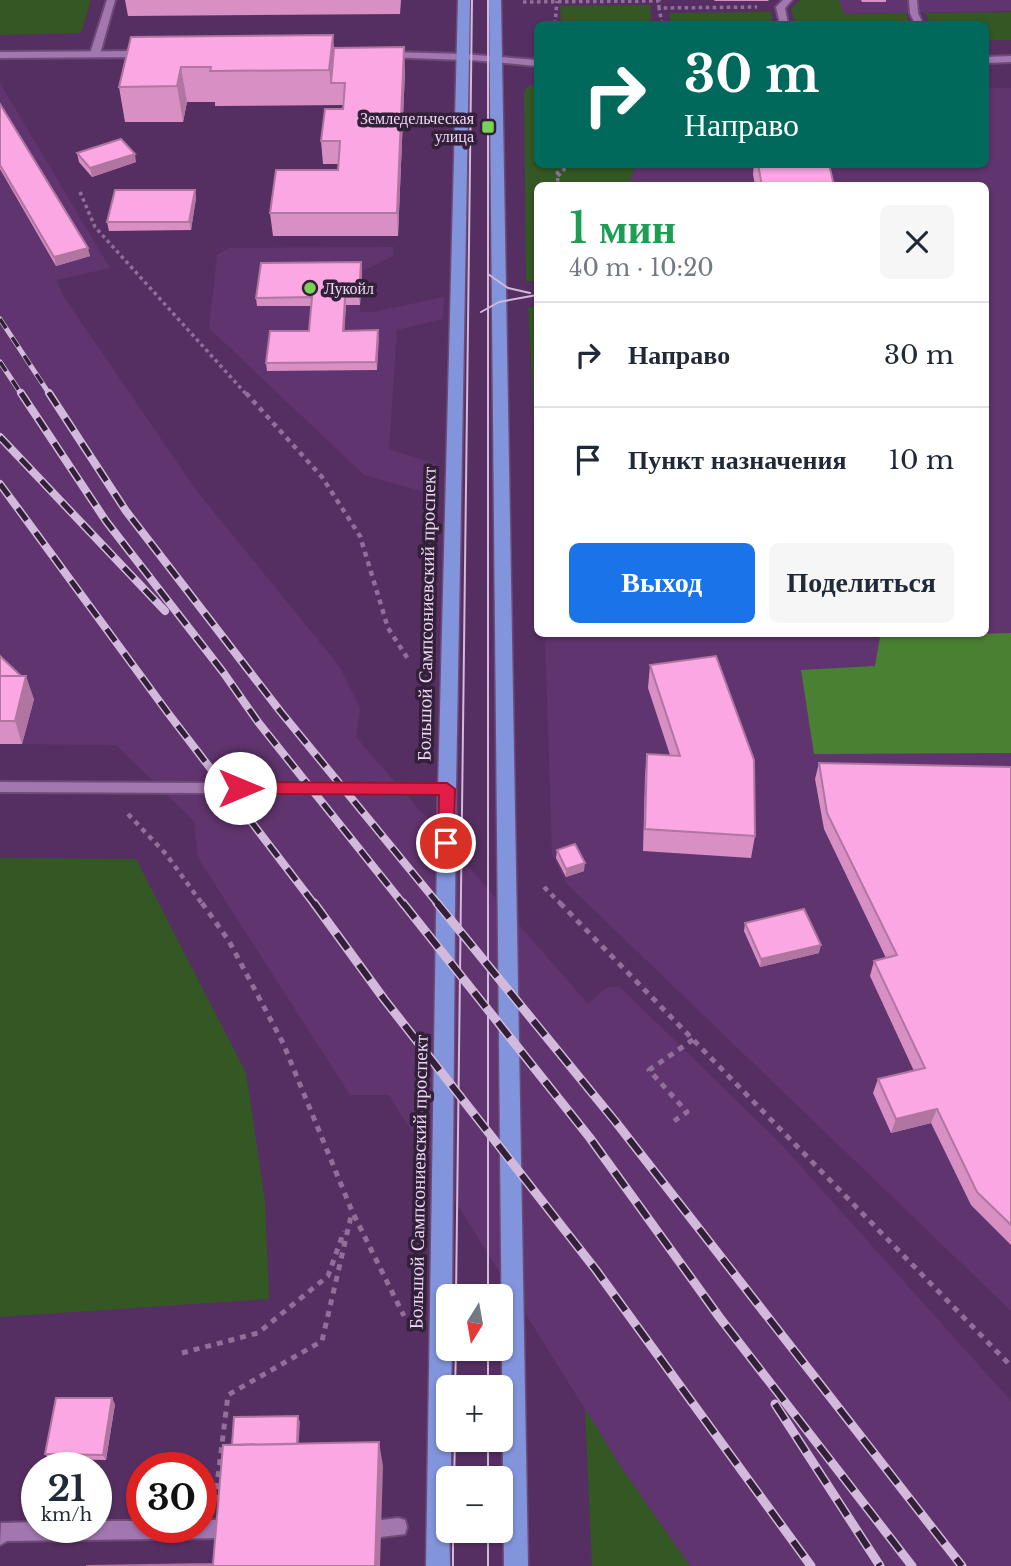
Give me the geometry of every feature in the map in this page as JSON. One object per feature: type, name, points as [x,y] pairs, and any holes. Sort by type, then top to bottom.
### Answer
[{"type":"main road","name":"Большой Сампсониевский проспект","points":[[438,1566],[447,789],[464,0]]},
{"type":"main road","points":[[495,0],[516,1566]]},
{"type":"street","points":[[95,54],[111,0]]},
{"type":"street","points":[[913,0],[918,21]]},
{"type":"street","points":[[784,3],[784,21]]},
{"type":"street","points":[[0,55],[155,54]]},
{"type":"street","points":[[371,55],[463,57],[534,63]]},
{"type":"street","points":[[989,60],[1011,59]]},
{"type":"street","points":[[0,787],[447,789]]},
{"type":"street","points":[[0,1536],[1,1532],[219,1529]]},
{"type":"path","points":[[555,21],[557,1]]},
{"type":"path","points":[[514,2],[659,1],[661,21]]},
{"type":"path","points":[[659,8],[784,3]]},
{"type":"path","points":[[557,168],[558,182]]},
{"type":"path","points":[[557,177],[565,168]]},
{"type":"path","points":[[80,192],[95,227],[322,477],[360,537],[388,628],[408,659]]},
{"type":"path","points":[[103,787],[166,854],[229,941],[283,1043],[352,1211],[404,1316]]},
{"type":"path","points":[[544,887],[1011,1366]]},
{"type":"path","points":[[674,1121],[687,1112],[649,1070],[694,1039]]},
{"type":"path","points":[[182,1353],[258,1333],[328,1276],[352,1211]]},
{"type":"path","points":[[219,1529],[228,1395],[322,1341],[352,1211]]},
{"type":"shaded area","points":[[839,0],[1011,0],[1011,11],[843,14]]},
{"type":"shaded area","points":[[0,83],[110,268],[56,280],[64,297],[196,490],[340,667],[360,708],[356,737],[588,1004],[606,988],[619,986],[779,1142],[1011,1401],[1011,1566],[690,1566],[621,1467],[513,1294],[513,1284],[507,1284],[389,1095],[350,1095],[198,858],[194,821],[116,745],[0,744]]},
{"type":"shaded area","points":[[989,88],[1011,88],[1011,1311],[566,883],[552,854],[545,637],[989,637],[989,182],[629,182],[635,168],[989,168]]},
{"type":"shaded area","points":[[394,247],[393,256],[362,271],[360,312],[373,312],[444,297],[443,319],[397,330],[389,449],[436,464],[435,495],[364,475],[209,328],[217,255],[229,248]]},
{"type":"green space","points":[[0,0],[91,0],[81,33],[0,35]]},
{"type":"green space","points":[[801,0],[839,0],[844,14],[906,13],[909,21],[794,21],[791,8]]},
{"type":"green space","points":[[650,5],[652,21],[561,21],[560,6]]},
{"type":"green space","points":[[771,12],[772,21],[671,21],[670,13]]},
{"type":"green space","points":[[1011,12],[1011,40],[989,40],[989,21],[929,21],[926,13]]},
{"type":"green space","points":[[534,85],[534,168],[635,168],[629,182],[534,182],[534,281],[526,281],[524,93],[527,87]]},
{"type":"green space","points":[[528,307],[534,308],[534,422]]},
{"type":"green space","points":[[1011,633],[1011,753],[814,754],[801,670],[875,666],[880,637],[989,637],[989,634]]},
{"type":"green space","points":[[0,858],[136,859],[246,1073],[265,1201],[269,1299],[0,1317]]},
{"type":"green space","points":[[585,1409],[621,1467],[690,1566],[592,1566]]},
{"type":"building","points":[[333,35],[329,70],[210,71],[211,67],[181,67],[177,86],[119,87],[131,37]]},
{"type":"building","points":[[404,47],[397,213],[270,213],[276,170],[338,170],[340,141],[321,141],[325,109],[343,109],[345,83],[331,83],[334,48]]},
{"type":"building","points":[[0,104],[88,248],[54,257],[0,165]]},
{"type":"building","points":[[121,139],[135,154],[90,168],[77,153]]},
{"type":"building","points":[[759,168],[830,168],[833,182],[761,182]]},
{"type":"building","points":[[115,190],[195,190],[189,222],[107,222]]},
{"type":"building","points":[[361,262],[359,297],[345,297],[343,331],[378,330],[376,362],[266,363],[270,331],[309,331],[312,297],[256,298],[261,263]]},
{"type":"building","points":[[0,656],[21,676],[0,676]]},
{"type":"building","points":[[716,656],[754,760],[755,836],[645,829],[647,754],[680,756],[650,665]]},
{"type":"building","points":[[0,676],[26,676],[15,721],[0,721]]},
{"type":"building","points":[[819,763],[1011,767],[1011,1225],[977,1192],[937,1109],[896,1119],[878,1079],[925,1068],[874,961],[897,955],[827,813]]},
{"type":"building","points":[[575,844],[585,863],[566,869],[557,850]]},
{"type":"building","points":[[804,909],[821,945],[761,959],[745,923]]},
{"type":"building","points":[[56,1398],[112,1398],[103,1452],[45,1452]]},
{"type":"building","points":[[298,1416],[297,1444],[232,1445],[234,1417]]},
{"type":"building","points":[[379,1442],[375,1566],[86,1566],[213,1564],[215,1543],[217,1543],[223,1445]]},
{"type":"tram line","points":[[456,1284],[472,0]]},
{"type":"tram line","points":[[488,0],[488,274]]},
{"type":"tram line","points":[[488,274],[508,288],[530,293]]},
{"type":"tram line","points":[[488,274],[488,308]]},
{"type":"tram line","points":[[488,308],[499,302],[534,296]]},
{"type":"tram line","points":[[481,312],[488,308]]},
{"type":"tram line","points":[[488,308],[488,1284]]},
{"type":"tram line","points":[[455,1375],[456,1362]]},
{"type":"tram line","points":[[488,1362],[488,1375]]},
{"type":"tram line","points":[[454,1466],[455,1452]]},
{"type":"tram line","points":[[488,1452],[488,1466]]},
{"type":"tram line","points":[[453,1543],[453,1566]]},
{"type":"tram line","points":[[488,1543],[488,1566]]},
{"type":"railway","points":[[0,319],[50,395]]},
{"type":"railway","points":[[0,362],[22,395]]},
{"type":"railway","points":[[21,393],[106,521],[223,672],[258,722],[404,905]]},
{"type":"railway","points":[[49,393],[126,511],[280,711],[439,905]]},
{"type":"railway","points":[[0,437],[165,611]]},
{"type":"railway","points":[[0,484],[168,713],[315,905]]},
{"type":"railway","points":[[314,903],[384,999],[596,1270],[811,1566]]},
{"type":"railway","points":[[403,903],[590,1138],[720,1318],[912,1566]]},
{"type":"railway","points":[[437,903],[615,1121],[962,1566]]},
{"type":"railway","points":[[775,1404],[880,1566]]},
{"type":"place","name":"Земледельческая улица","points":[[488,127]]},
{"type":"place","name":"Лукойл","points":[[310,288]]},
{"type":"route","points":[[240,788],[447,789],[446,843]]}]
